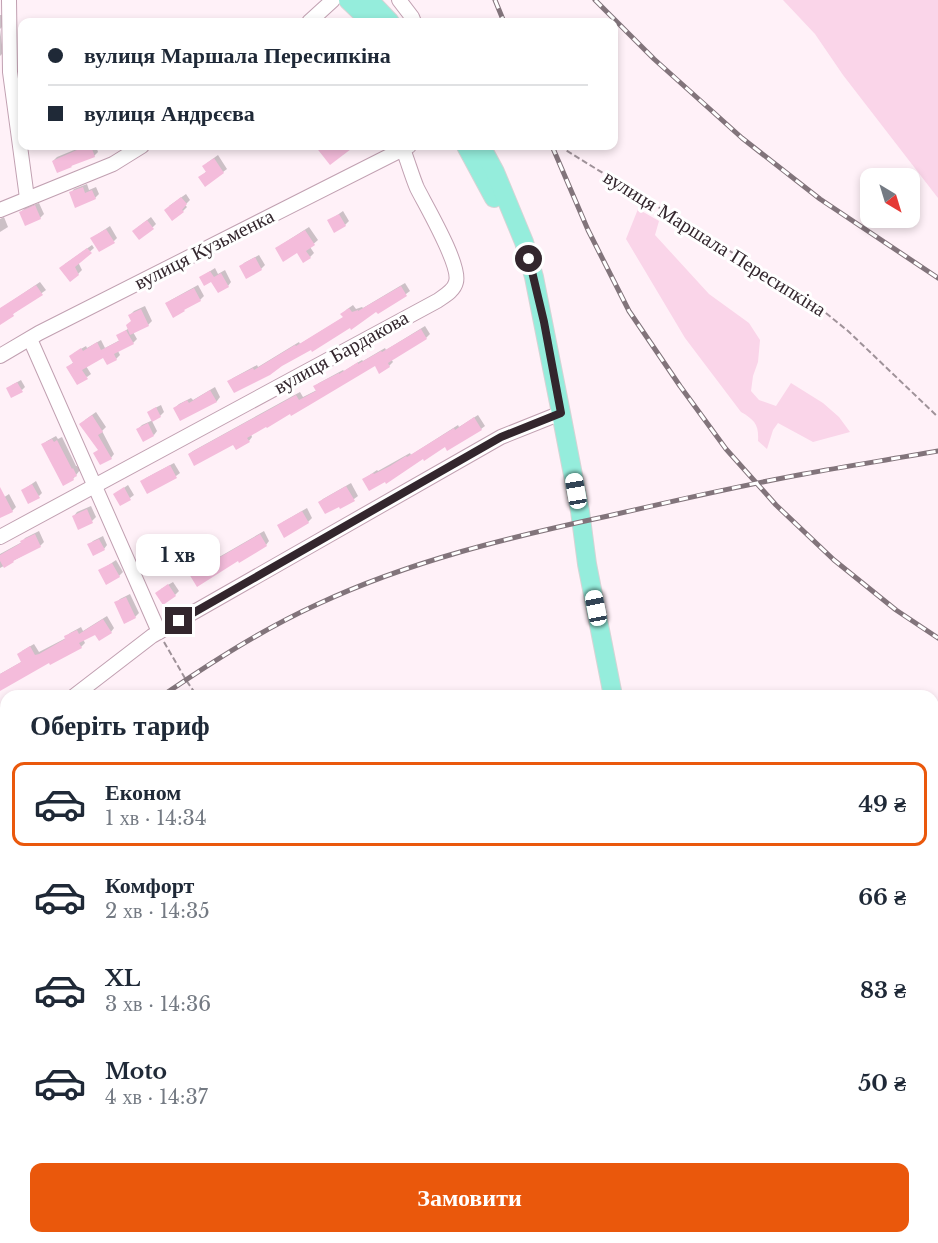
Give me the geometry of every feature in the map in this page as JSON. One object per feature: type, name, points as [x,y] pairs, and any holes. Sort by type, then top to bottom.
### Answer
[{"type":"main road","points":[[348,0],[367,18]]},
{"type":"main road","points":[[369,0],[386,18]]},
{"type":"main road","points":[[468,150],[500,210],[524,242]]},
{"type":"main road","points":[[483,150],[495,172],[524,242],[534,277],[580,511],[587,564],[612,690]]},
{"type":"street","points":[[9,0],[5,72],[18,146]]},
{"type":"street","points":[[313,18],[333,0]]},
{"type":"street","points":[[399,0],[412,18]]},
{"type":"street","points":[[19,150],[27,198]]},
{"type":"street","points":[[0,210],[112,164],[135,150]]},
{"type":"street","name":"вулиця Кузьменка","points":[[0,356],[401,150]]},
{"type":"street","name":"вулиця Бардакова","points":[[0,537],[451,291],[457,282],[457,270],[416,186],[408,150]]},
{"type":"street","points":[[30,339],[159,632]]},
{"type":"street","points":[[82,690],[152,636],[501,437],[561,413]]},
{"type":"path","name":"вулиця Маршала Пересипкіна","points":[[565,150],[811,301],[848,331],[938,417]]},
{"type":"path","points":[[159,632],[193,690]]},
{"type":"shaded area","points":[[783,0],[938,0],[938,198],[920,175],[920,168],[915,168],[843,75],[815,34]]},
{"type":"shaded area","points":[[638,209],[659,221],[655,235],[709,294],[749,323],[760,340],[758,362],[751,391],[759,400],[776,406],[791,383],[823,403],[839,417],[850,432],[813,442],[778,423],[773,430],[767,449],[758,441],[755,424],[741,412],[685,338],[626,239]]},
{"type":"building","points":[[77,150],[92,150],[95,157],[57,173],[52,161]]},
{"type":"building","points":[[318,150],[350,150],[330,165]]},
{"type":"building","points":[[214,158],[224,173],[205,187],[198,177],[206,172],[202,166]]},
{"type":"building","points":[[83,187],[85,193],[92,190],[96,199],[75,208],[69,192]]},
{"type":"building","points":[[181,197],[187,204],[182,210],[184,212],[172,221],[164,210]]},
{"type":"building","points":[[35,205],[41,219],[25,226],[19,212]]},
{"type":"building","points":[[339,214],[346,226],[334,233],[327,220]]},
{"type":"building","points":[[147,220],[154,229],[139,240],[132,231]]},
{"type":"building","points":[[106,229],[115,243],[99,252],[90,238]]},
{"type":"building","points":[[305,230],[315,245],[306,251],[311,258],[303,263],[297,253],[283,262],[275,248]]},
{"type":"building","points":[[87,248],[92,253],[75,267],[79,275],[70,282],[59,268]]},
{"type":"building","points":[[255,257],[262,270],[246,279],[239,266]]},
{"type":"building","points":[[210,271],[214,277],[221,273],[229,287],[218,293],[211,282],[204,286],[199,277]]},
{"type":"building","points":[[36,285],[43,295],[0,325],[0,308]]},
{"type":"building","points":[[401,286],[407,296],[378,314],[376,312],[351,330],[350,328],[312,352],[311,350],[270,375],[234,393],[227,381],[253,368],[254,370],[296,346],[343,317],[340,314],[349,308],[352,312],[358,311]]},
{"type":"building","points":[[194,288],[201,301],[173,318],[165,303]]},
{"type":"building","points":[[141,309],[149,326],[130,335],[126,325],[131,321],[128,315]]},
{"type":"building","points":[[421,329],[427,339],[388,363],[390,367],[379,374],[375,366],[291,416],[290,414],[247,438],[250,442],[236,450],[233,445],[194,466],[188,454],[296,395],[299,400],[316,391],[313,386],[382,352]]},
{"type":"building","points":[[126,330],[134,344],[114,354],[117,360],[107,365],[103,358],[82,370],[88,379],[77,385],[66,367],[73,363],[69,356],[97,342],[101,350],[119,341],[116,335]]},
{"type":"building","points":[[17,382],[23,392],[11,398],[6,388]]},
{"type":"building","points":[[210,390],[217,402],[180,421],[173,408],[187,400],[189,403]]},
{"type":"building","points":[[156,407],[161,417],[152,422],[147,412]]},
{"type":"building","points":[[92,415],[103,432],[98,435],[112,459],[100,465],[93,453],[98,450],[79,424]]},
{"type":"building","points":[[474,417],[482,430],[447,451],[445,447],[386,484],[385,482],[369,491],[362,479],[407,457]]},
{"type":"building","points":[[148,423],[154,436],[143,442],[136,429]]},
{"type":"building","points":[[52,439],[54,442],[57,440],[77,476],[63,486],[41,444]]},
{"type":"building","points":[[170,465],[177,478],[147,494],[140,481]]},
{"type":"building","points":[[32,484],[40,498],[28,504],[21,490]]},
{"type":"building","points":[[346,486],[355,501],[325,514],[318,502]]},
{"type":"building","points":[[0,487],[13,512],[0,518]]},
{"type":"building","points":[[124,487],[131,500],[120,506],[113,494]]},
{"type":"building","points":[[87,509],[93,523],[78,530],[72,516]]},
{"type":"building","points":[[302,511],[309,523],[284,538],[277,525]]},
{"type":"building","points":[[35,534],[41,547],[4,568],[0,555]]},
{"type":"building","points":[[260,534],[267,546],[197,587],[186,569],[199,560],[203,567]]},
{"type":"building","points":[[99,539],[105,550],[93,556],[87,544]]},
{"type":"building","points":[[157,541],[164,553],[145,565],[138,552]]},
{"type":"building","points":[[112,563],[120,577],[106,585],[98,570]]},
{"type":"building","points":[[168,584],[176,596],[163,605],[155,593]]},
{"type":"building","points":[[126,597],[136,618],[124,624],[114,602]]},
{"type":"building","points":[[103,619],[112,633],[99,641],[95,635],[79,643],[82,648],[0,690],[0,674],[21,662],[17,654],[30,646],[35,655],[39,654],[65,639],[64,636],[77,630],[79,634]]},
{"type":"railway","points":[[495,0],[502,18]]},
{"type":"railway","points":[[595,0],[613,18]]},
{"type":"railway","points":[[618,23],[654,59],[742,138],[820,199],[938,278]]},
{"type":"railway","points":[[554,150],[588,230],[629,311],[726,449],[776,505],[834,560],[896,610],[938,638]]},
{"type":"railway","points":[[171,690],[277,624],[353,589],[424,563],[534,533],[706,494],[804,474],[938,451]]},
{"type":"route","points":[[179,621],[501,437],[561,413],[544,322],[529,259]]}]
